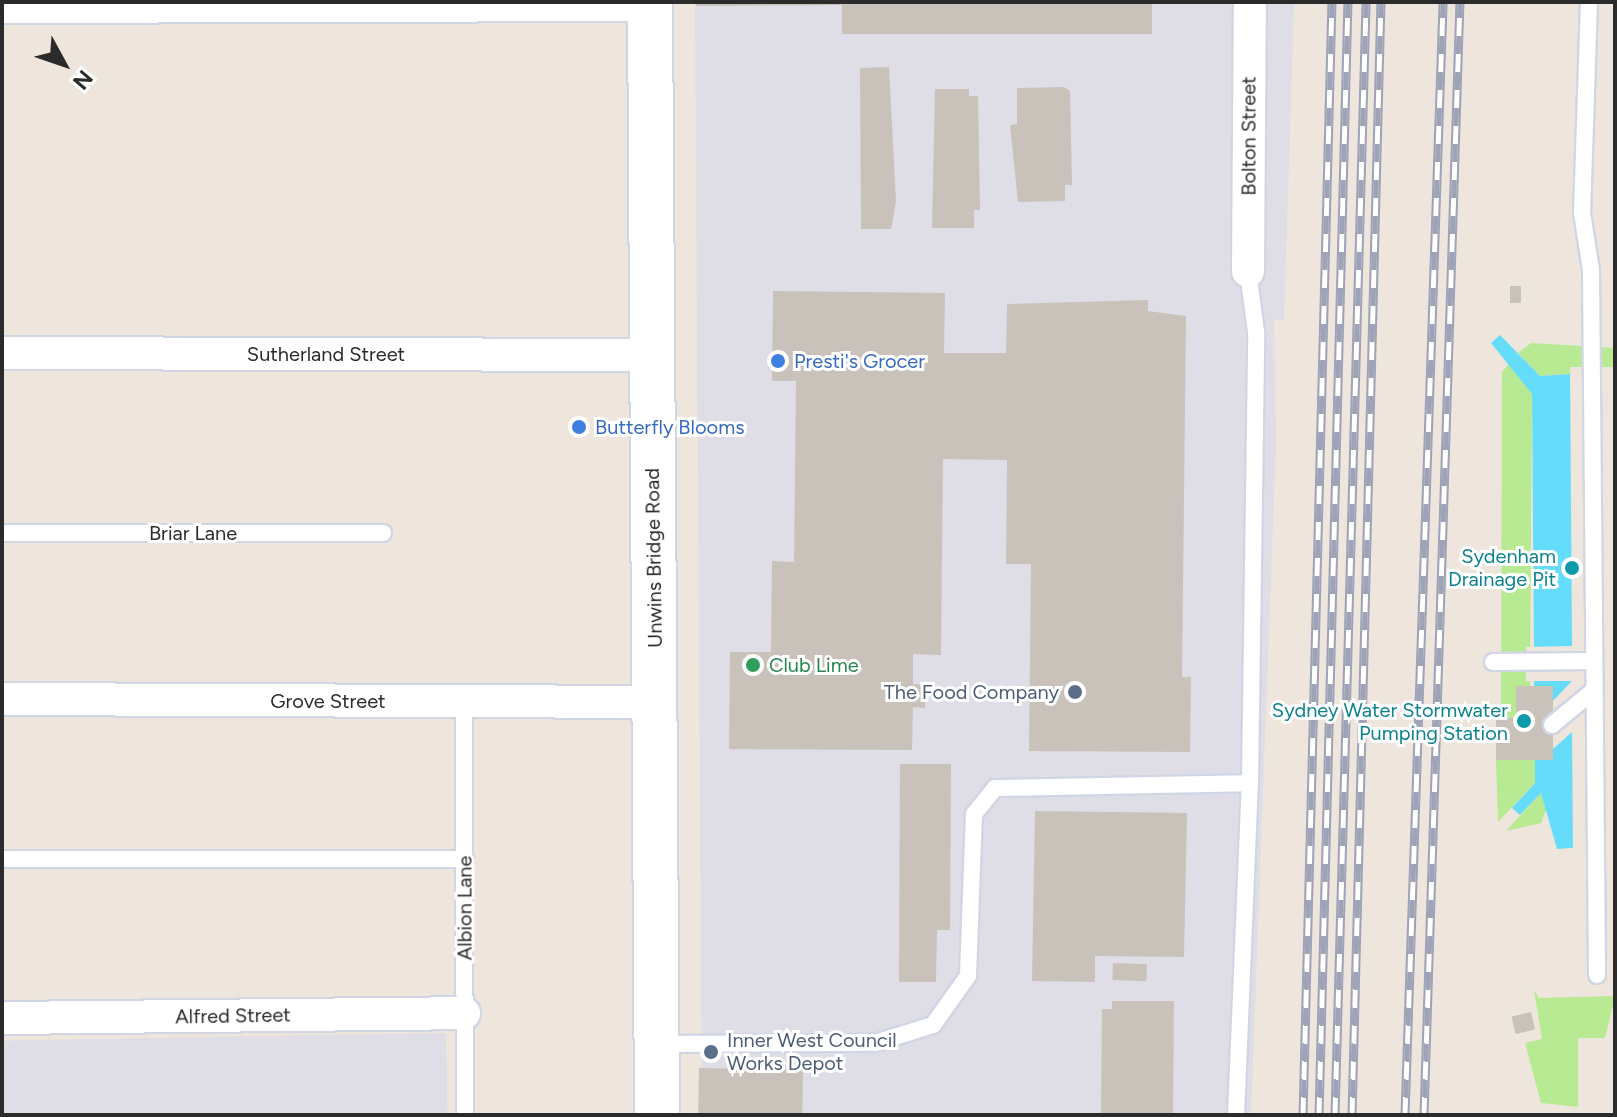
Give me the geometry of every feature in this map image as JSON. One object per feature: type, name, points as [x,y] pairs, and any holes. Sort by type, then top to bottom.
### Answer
[{"type":"main road","name":"Unwins Bridge Road","points":[[650,4],[657,1115]]},
{"type":"street","name":"Bolton Street","points":[[1248,271],[1250,2]]},
{"type":"street","points":[[2,7],[650,4]]},
{"type":"street","name":"Sutherland Street","points":[[2,353],[650,355]]},
{"type":"street","name":"Grove Street","points":[[2,699],[655,702]]},
{"type":"street","name":"Alfred Street","points":[[2,1018],[464,1013]]},
{"type":"lane","points":[[1589,2],[1582,213],[1592,325],[1597,975]]},
{"type":"lane","points":[[1236,1115],[1250,783],[1256,332],[1248,271]]},
{"type":"lane","name":"Briar Lane","points":[[2,533],[383,533]]},
{"type":"lane","points":[[1493,662],[1594,661]]},
{"type":"lane","points":[[1552,725],[1594,690]]},
{"type":"lane","name":"Albion Lane","points":[[464,702],[465,1115]]},
{"type":"lane","points":[[657,1044],[875,1043],[933,1025],[968,976],[974,814],[995,788],[1250,783]]},
{"type":"lane","points":[[2,859],[465,859]]},
{"type":"shaded area","points":[[695,2],[1294,2],[1284,320],[1274,320],[1276,442],[1251,1115],[702,1115]]},
{"type":"shaded area","points":[[446,1033],[447,1115],[3,1115],[2,1041]]},
{"type":"green space","points":[[1531,343],[1615,348],[1615,371],[1540,376],[1518,353]]},
{"type":"green space","points":[[1510,363],[1532,394],[1530,686],[1516,718],[1501,718],[1502,372]]},
{"type":"green space","points":[[1496,760],[1536,760],[1535,783],[1498,822]]},
{"type":"green space","points":[[1541,793],[1548,805],[1541,823],[1506,831]]},
{"type":"green space","points":[[1534,990],[1539,998],[1615,996],[1605,1038],[1578,1038],[1578,1107],[1541,1103],[1525,1043],[1542,1039]]},
{"type":"water","name":"Sydenham Drainage Pit","points":[[1500,335],[1540,376],[1615,371],[1615,845],[1557,849],[1541,793],[1520,815],[1512,808],[1535,783],[1532,394],[1491,343]]},
{"type":"pier","points":[[1570,367],[1615,367],[1615,849],[1573,852],[1572,732],[1553,749],[1553,701],[1572,681],[1526,681],[1526,647],[1572,646]]},
{"type":"building","points":[[696,2],[841,2],[841,5],[696,6]]},
{"type":"building","points":[[842,2],[1152,2],[1152,34],[842,34]]},
{"type":"building","points":[[889,67],[896,202],[891,229],[861,229],[860,68]]},
{"type":"building","points":[[1064,87],[1070,91],[1072,185],[1065,185],[1065,201],[1018,202],[1010,125],[1017,124],[1017,88]]},
{"type":"building","points":[[935,89],[969,89],[969,96],[978,96],[980,210],[974,210],[974,228],[932,228]]},
{"type":"building","points":[[1510,286],[1521,286],[1521,303],[1510,303]]},
{"type":"building","points":[[773,291],[945,293],[944,353],[1006,353],[1007,304],[1148,300],[1148,311],[1186,316],[1182,677],[1191,677],[1190,752],[1029,751],[1031,564],[1006,564],[1007,460],[943,459],[941,655],[913,654],[913,684],[925,685],[925,708],[913,707],[912,750],[729,749],[730,652],[771,652],[772,561],[794,562],[796,381],[772,381]]},
{"type":"building","name":"Sydney Water Stormwater Pumping Station","points":[[1516,686],[1553,686],[1553,760],[1496,760],[1496,718],[1516,718]]},
{"type":"building","points":[[900,764],[951,764],[950,930],[937,930],[936,982],[899,982]]},
{"type":"building","points":[[1035,811],[1187,813],[1184,957],[1095,956],[1095,982],[1032,981]]},
{"type":"building","points":[[1113,963],[1147,964],[1146,981],[1112,980]]},
{"type":"building","points":[[1112,1001],[1174,1001],[1173,1115],[1101,1115],[1102,1009],[1112,1009]]},
{"type":"building","points":[[1531,1012],[1535,1030],[1516,1034],[1512,1016]]},
{"type":"building","points":[[699,1068],[803,1070],[802,1115],[698,1115]]},
{"type":"railway","points":[[1303,1115],[1332,2]]},
{"type":"railway","points":[[1319,1115],[1348,2]]},
{"type":"railway","points":[[1335,1115],[1366,2]]},
{"type":"railway","points":[[1352,1115],[1381,2]]},
{"type":"railway","points":[[1405,1115],[1443,2]]},
{"type":"railway","points":[[1424,1115],[1460,2]]},
{"type":"place","name":"Presti's Grocer","points":[[778,361]]},
{"type":"place","name":"Butterfly Blooms","points":[[579,427]]},
{"type":"place","name":"Sydenham Drainage Pit","points":[[1572,568]]},
{"type":"place","name":"Club Lime","points":[[753,665]]},
{"type":"place","name":"The Food Company","points":[[1075,692]]},
{"type":"place","name":"Sydney Water Stormwater Pumping Station","points":[[1524,721]]},
{"type":"place","name":"Inner West Council Works Depot","points":[[711,1052]]}]
